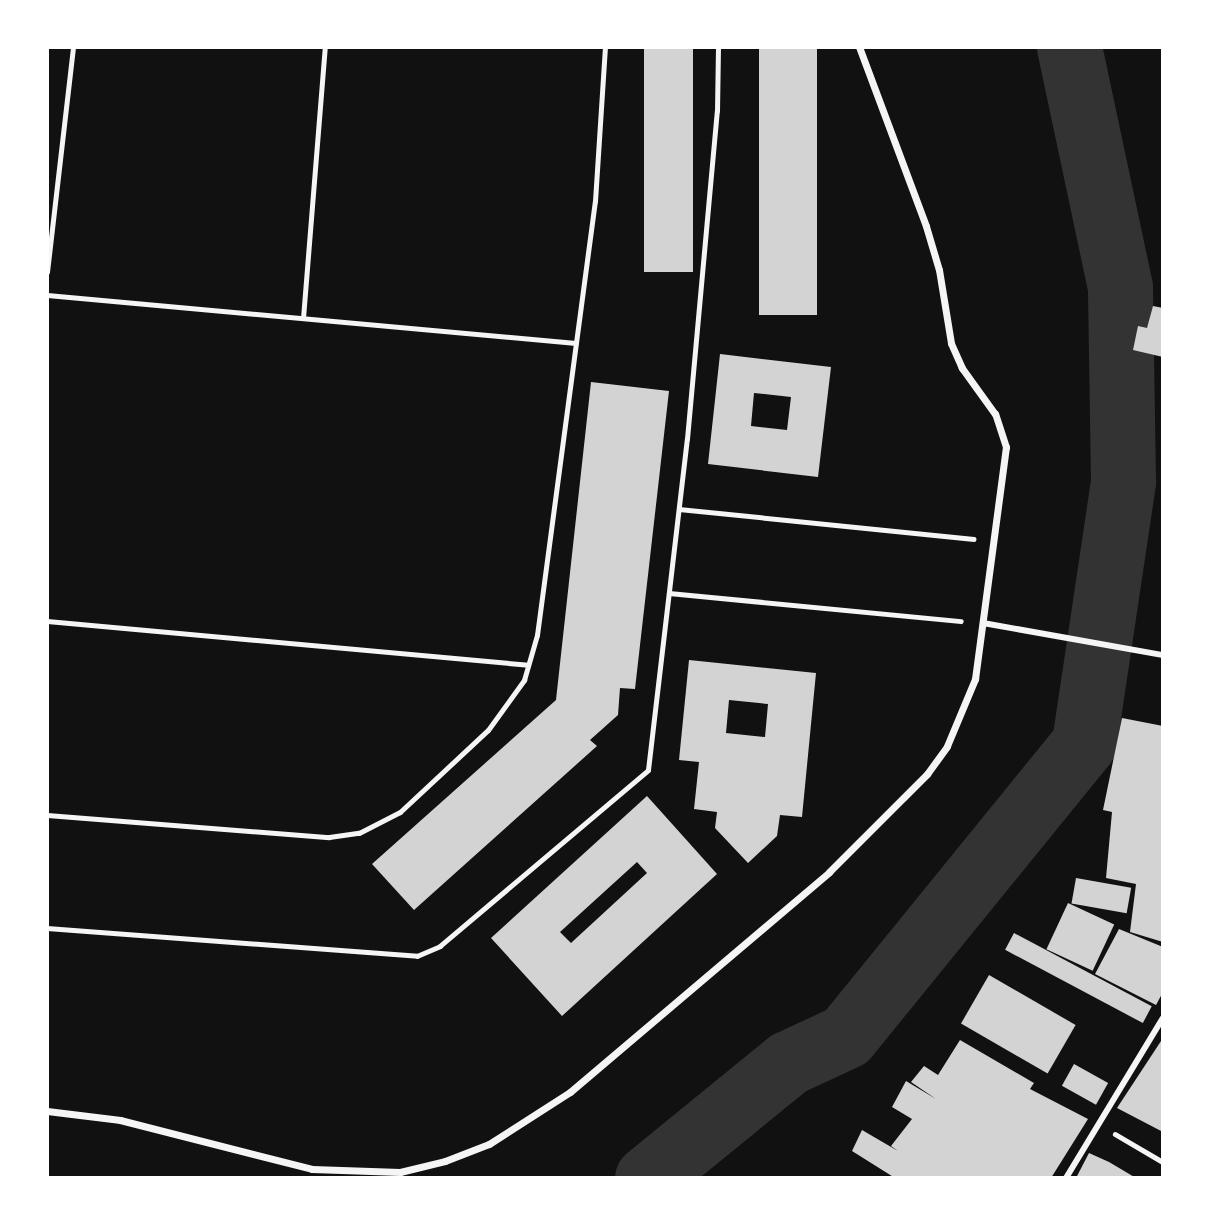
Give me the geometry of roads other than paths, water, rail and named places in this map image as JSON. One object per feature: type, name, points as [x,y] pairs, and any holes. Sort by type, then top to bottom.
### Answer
[{"type":"street","points":[[47,1111],[120,1120],[312,1169],[355,1174],[400,1172],[489,1144],[580,1083],[829,872],[927,774],[964,711],[975,679],[1006,456],[1004,431],[951,343],[939,270],[926,226],[859,47]]},
{"type":"street","points":[[983,623],[1163,655]]},
{"type":"street","points":[[1066,1178],[1163,1018]]},
{"type":"lane","points":[[47,272],[73,47]]},
{"type":"lane","points":[[303,318],[326,47]]},
{"type":"lane","points":[[47,815],[329,836],[359,833],[400,812],[488,730],[524,680],[537,635],[595,201],[605,47]]},
{"type":"lane","points":[[47,295],[576,343]]},
{"type":"lane","points":[[47,621],[528,665]]},
{"type":"waterway","points":[[647,1178],[788,1063],[846,1036],[1084,743],[1123,481],[1120,287],[1069,47]]}]
